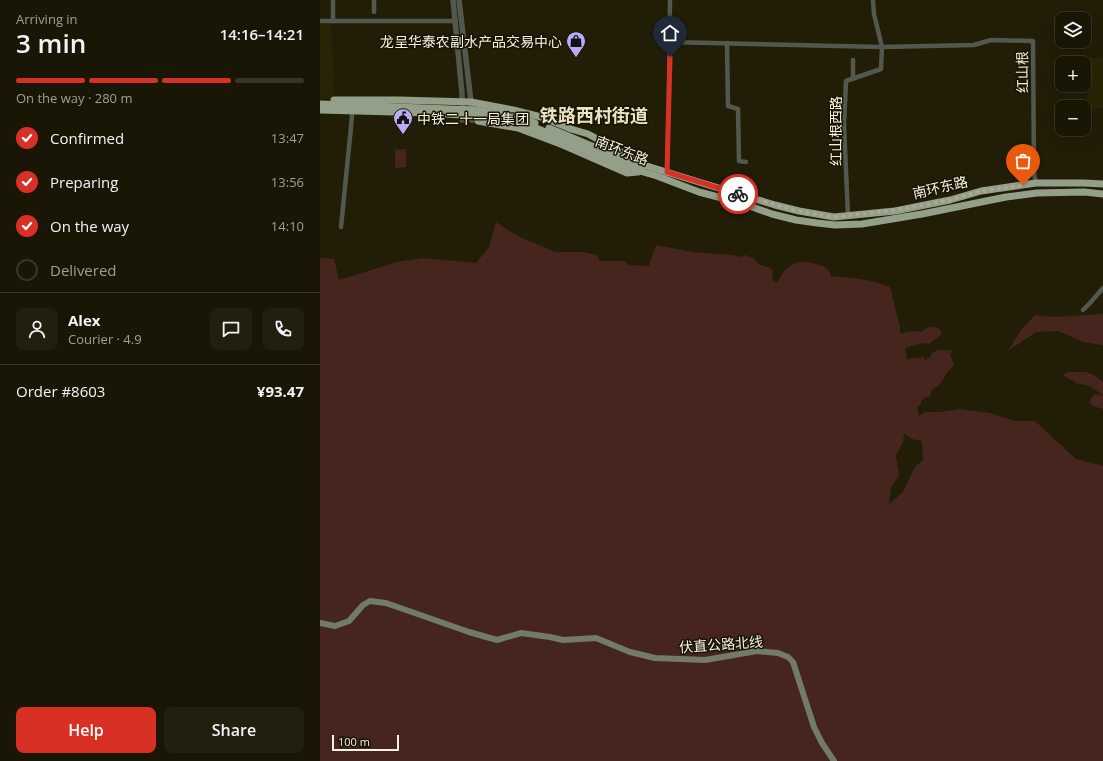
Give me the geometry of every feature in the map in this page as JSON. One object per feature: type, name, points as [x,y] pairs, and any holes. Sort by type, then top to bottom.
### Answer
[{"type":"highway","points":[[321,104],[398,100],[471,102],[490,105],[532,114],[588,134],[648,166]]},
{"type":"highway","name":"南环东路","points":[[321,104],[476,116],[514,122],[536,128],[628,164],[644,172],[666,176],[798,211],[834,217],[895,210],[950,200],[981,191],[1036,183],[1103,184]]},
{"type":"highway","points":[[320,114],[472,120],[518,128],[563,145],[628,173],[644,172]]},
{"type":"highway","name":"南环东路","points":[[628,164],[648,166],[699,192],[790,218],[835,225],[862,224],[892,220],[994,199],[1037,193],[1084,192],[1103,194]]},
{"type":"highway","points":[[1036,183],[1037,193]]},
{"type":"main road","name":"伏直公路北线","points":[[320,623],[335,626],[349,621],[363,605],[370,601],[386,603],[469,632],[497,640],[521,633],[563,640],[596,638],[630,652],[655,658],[682,660],[705,660],[757,651],[778,653],[788,657],[793,662],[814,728],[834,761]]},
{"type":"street","points":[[333,0],[333,21]]},
{"type":"street","points":[[374,0],[374,12]]},
{"type":"street","points":[[453,0],[456,22],[462,120]]},
{"type":"street","points":[[460,0],[472,120]]},
{"type":"street","points":[[666,176],[670,0]]},
{"type":"street","points":[[670,42],[882,47],[874,14],[873,0]]},
{"type":"street","points":[[320,21],[456,22]]},
{"type":"street","name":"红山根","points":[[882,47],[974,45],[991,40],[1033,41],[1034,174],[1036,183]]},
{"type":"street","points":[[727,44],[728,106],[738,109],[740,161],[746,162]]},
{"type":"street","name":"红山根西路","points":[[848,216],[844,125],[846,81],[882,69],[882,47]]},
{"type":"street","points":[[853,60],[853,79]]},
{"type":"street","points":[[340,227],[352,127],[352,115]]},
{"type":"street","points":[[1083,310],[1103,288]]},
{"type":"shaded area","points":[[320,24],[331,24],[335,98],[320,98]]},
{"type":"shaded area","points":[[1091,58],[1103,58],[1103,108],[1091,108],[1091,100],[1087,100],[1087,92],[1091,92]]},
{"type":"shaded area","points":[[406,149],[406,167],[395,168],[395,150]]},
{"type":"shaded area","points":[[496,222],[520,237],[555,252],[582,252],[597,255],[600,261],[625,261],[628,265],[649,266],[656,245],[693,252],[734,255],[739,257],[745,255],[753,258],[760,265],[771,268],[773,271],[772,278],[774,281],[778,282],[782,274],[792,264],[798,262],[812,263],[825,268],[831,276],[853,278],[883,284],[890,287],[900,327],[900,333],[915,331],[921,332],[931,327],[939,328],[942,334],[929,344],[922,343],[905,348],[907,359],[924,357],[925,360],[931,357],[932,353],[937,350],[953,351],[950,354],[954,366],[940,384],[931,391],[930,396],[921,401],[921,404],[917,409],[919,413],[917,417],[925,412],[941,412],[959,409],[990,413],[1015,421],[1035,421],[1076,459],[1103,466],[1103,761],[320,761],[320,258],[334,259],[339,280],[397,262],[423,258],[476,263],[489,247]],"holes":[[[904,434],[912,439],[922,441],[923,460],[915,467],[903,492],[889,504],[891,488],[899,475],[896,455],[903,442]]]},
{"type":"shaded area","points":[[1103,314],[1103,345],[1083,342],[1058,331],[1036,332],[1008,351],[1021,330],[1035,315],[1054,317]]},
{"type":"shaded area","points":[[1067,372],[1086,372],[1094,375],[1103,382],[1103,395],[1090,386],[1076,383],[1063,375]]},
{"type":"shaded area","points":[[1094,394],[1103,396],[1103,409],[1089,403]]},
{"type":"way so far","points":[[738,194],[798,211],[834,217],[895,210],[950,200],[981,191],[1023,185]]},
{"type":"place","name":"龙呈华泰农副水产品交易中心","points":[[576,58]]},
{"type":"place","name":"中铁二十一局集团","points":[[403,135]]},
{"type":"district","name":"铁路西村街道","points":[[594,115]]},
{"type":"route","points":[[670,57],[667,172],[738,194]]}]
